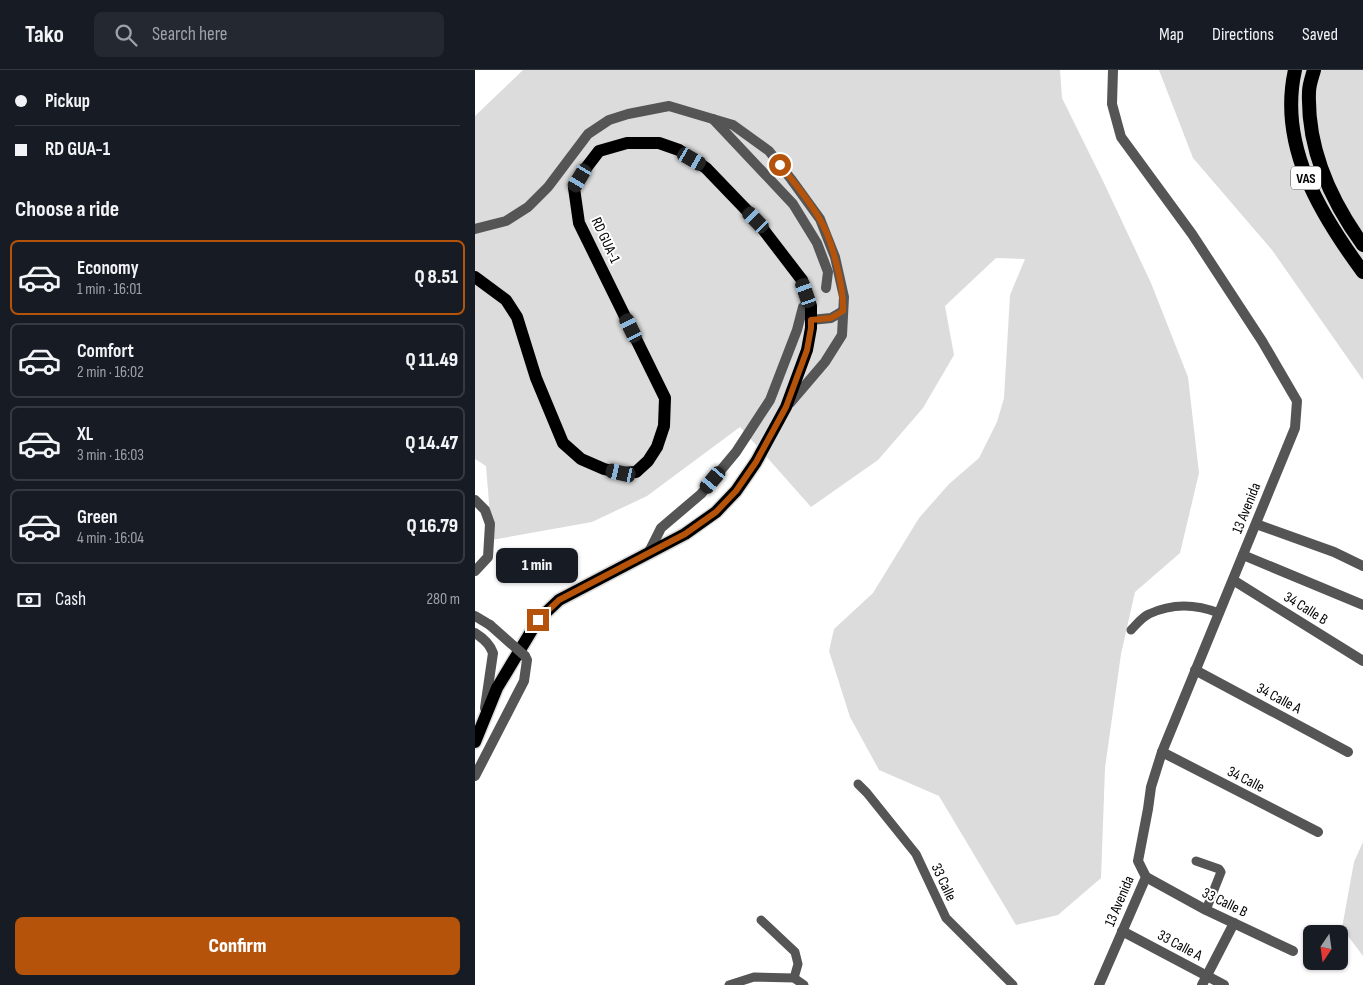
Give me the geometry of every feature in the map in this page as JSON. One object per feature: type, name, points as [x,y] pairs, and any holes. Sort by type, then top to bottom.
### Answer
[{"type":"highway","name":"VAS","points":[[1295,70],[1291,87],[1291,117],[1296,145],[1306,177],[1321,211],[1363,272]]},
{"type":"highway","name":"VAS","points":[[1314,70],[1309,91],[1314,143],[1323,174],[1334,197],[1363,245]]},
{"type":"main road","name":"RD GUA-1","points":[[475,277],[506,300],[517,317],[536,378],[563,443],[581,459],[604,469],[621,473],[636,472],[648,461],[657,447],[664,426],[665,398],[579,223],[574,188],[599,151],[627,143],[659,144],[679,150],[707,168],[756,220],[802,280],[811,306],[811,328],[807,350],[786,407],[756,462],[736,491],[716,512],[685,534],[559,600],[538,620],[497,688],[475,742]]},
{"type":"street","name":"13 Avenida","points":[[1099,985],[1146,877],[1138,861],[1149,810],[1151,787],[1161,752],[1295,428],[1297,401],[1262,341],[1193,234],[1121,137],[1112,104],[1113,70]]},
{"type":"street","points":[[475,229],[506,221],[528,207],[548,188],[588,134],[609,120],[628,114],[669,106],[733,125],[769,150],[820,219],[835,257],[844,297],[842,335],[825,362],[786,407]]},
{"type":"street","points":[[713,118],[793,204],[820,250],[829,272],[826,288]]},
{"type":"street","points":[[648,554],[661,528],[701,494],[736,452],[770,400],[797,330],[803,307]]},
{"type":"street","points":[[811,320],[831,318],[843,311]]},
{"type":"street","points":[[475,500],[485,510],[490,524],[487,557],[475,571]]},
{"type":"street","points":[[1256,524],[1334,552],[1363,566]]},
{"type":"street","points":[[1243,555],[1363,605]]},
{"type":"street","points":[[475,559],[487,557]]},
{"type":"street","name":"34 Calle B","points":[[1233,580],[1363,661]]},
{"type":"street","points":[[475,616],[490,625],[525,656],[527,660],[524,681],[475,776]]},
{"type":"street","points":[[475,634],[482,638],[493,653],[483,722]]},
{"type":"street","name":"34 Calle A","points":[[1195,670],[1348,752]]},
{"type":"street","name":"34 Calle","points":[[1161,752],[1317,832]]},
{"type":"street","name":"33 Calle B","points":[[1146,877],[1206,910],[1293,950]]},
{"type":"street","points":[[1204,981],[1234,922]]},
{"type":"street","name":"33 Calle A","points":[[1122,931],[1204,981],[1223,985]]},
{"type":"lane","points":[[1131,630],[1147,614],[1179,605],[1206,608],[1219,613]]},
{"type":"lane","name":"33 Calle","points":[[858,784],[916,854],[946,918],[1013,985]]},
{"type":"lane","points":[[1196,861],[1219,869],[1221,872],[1206,910]]},
{"type":"lane","points":[[761,920],[795,952],[798,964],[794,978]]},
{"type":"lane","points":[[729,985],[754,977],[794,978],[804,985]]},
{"type":"shaded area","points":[[523,70],[1060,70],[1062,98],[1151,283],[1188,377],[1199,473],[1180,553],[1135,592],[1121,654],[1105,768],[1101,878],[1058,915],[1016,925],[939,796],[879,770],[850,717],[829,651],[834,629],[873,593],[919,518],[949,484],[979,458],[997,422],[1004,398],[1010,295],[1025,259],[996,258],[945,306],[954,355],[923,408],[878,460],[811,507],[740,427],[647,496],[592,522],[492,540],[486,466],[475,459],[475,116]]},
{"type":"shaded area","points":[[1159,70],[1363,70],[1363,380],[1272,250],[1193,158]]},
{"type":"shaded area","points":[[1363,842],[1363,956],[1348,936],[1348,925],[1343,925],[1354,862]]},
{"type":"tunnel","points":[[805,305],[826,288]]},
{"type":"route","points":[[538,620],[559,600],[685,534],[716,512],[736,491],[756,462],[786,407],[807,350],[811,320],[831,318],[843,311],[844,297],[835,257],[820,219],[780,165]]}]
